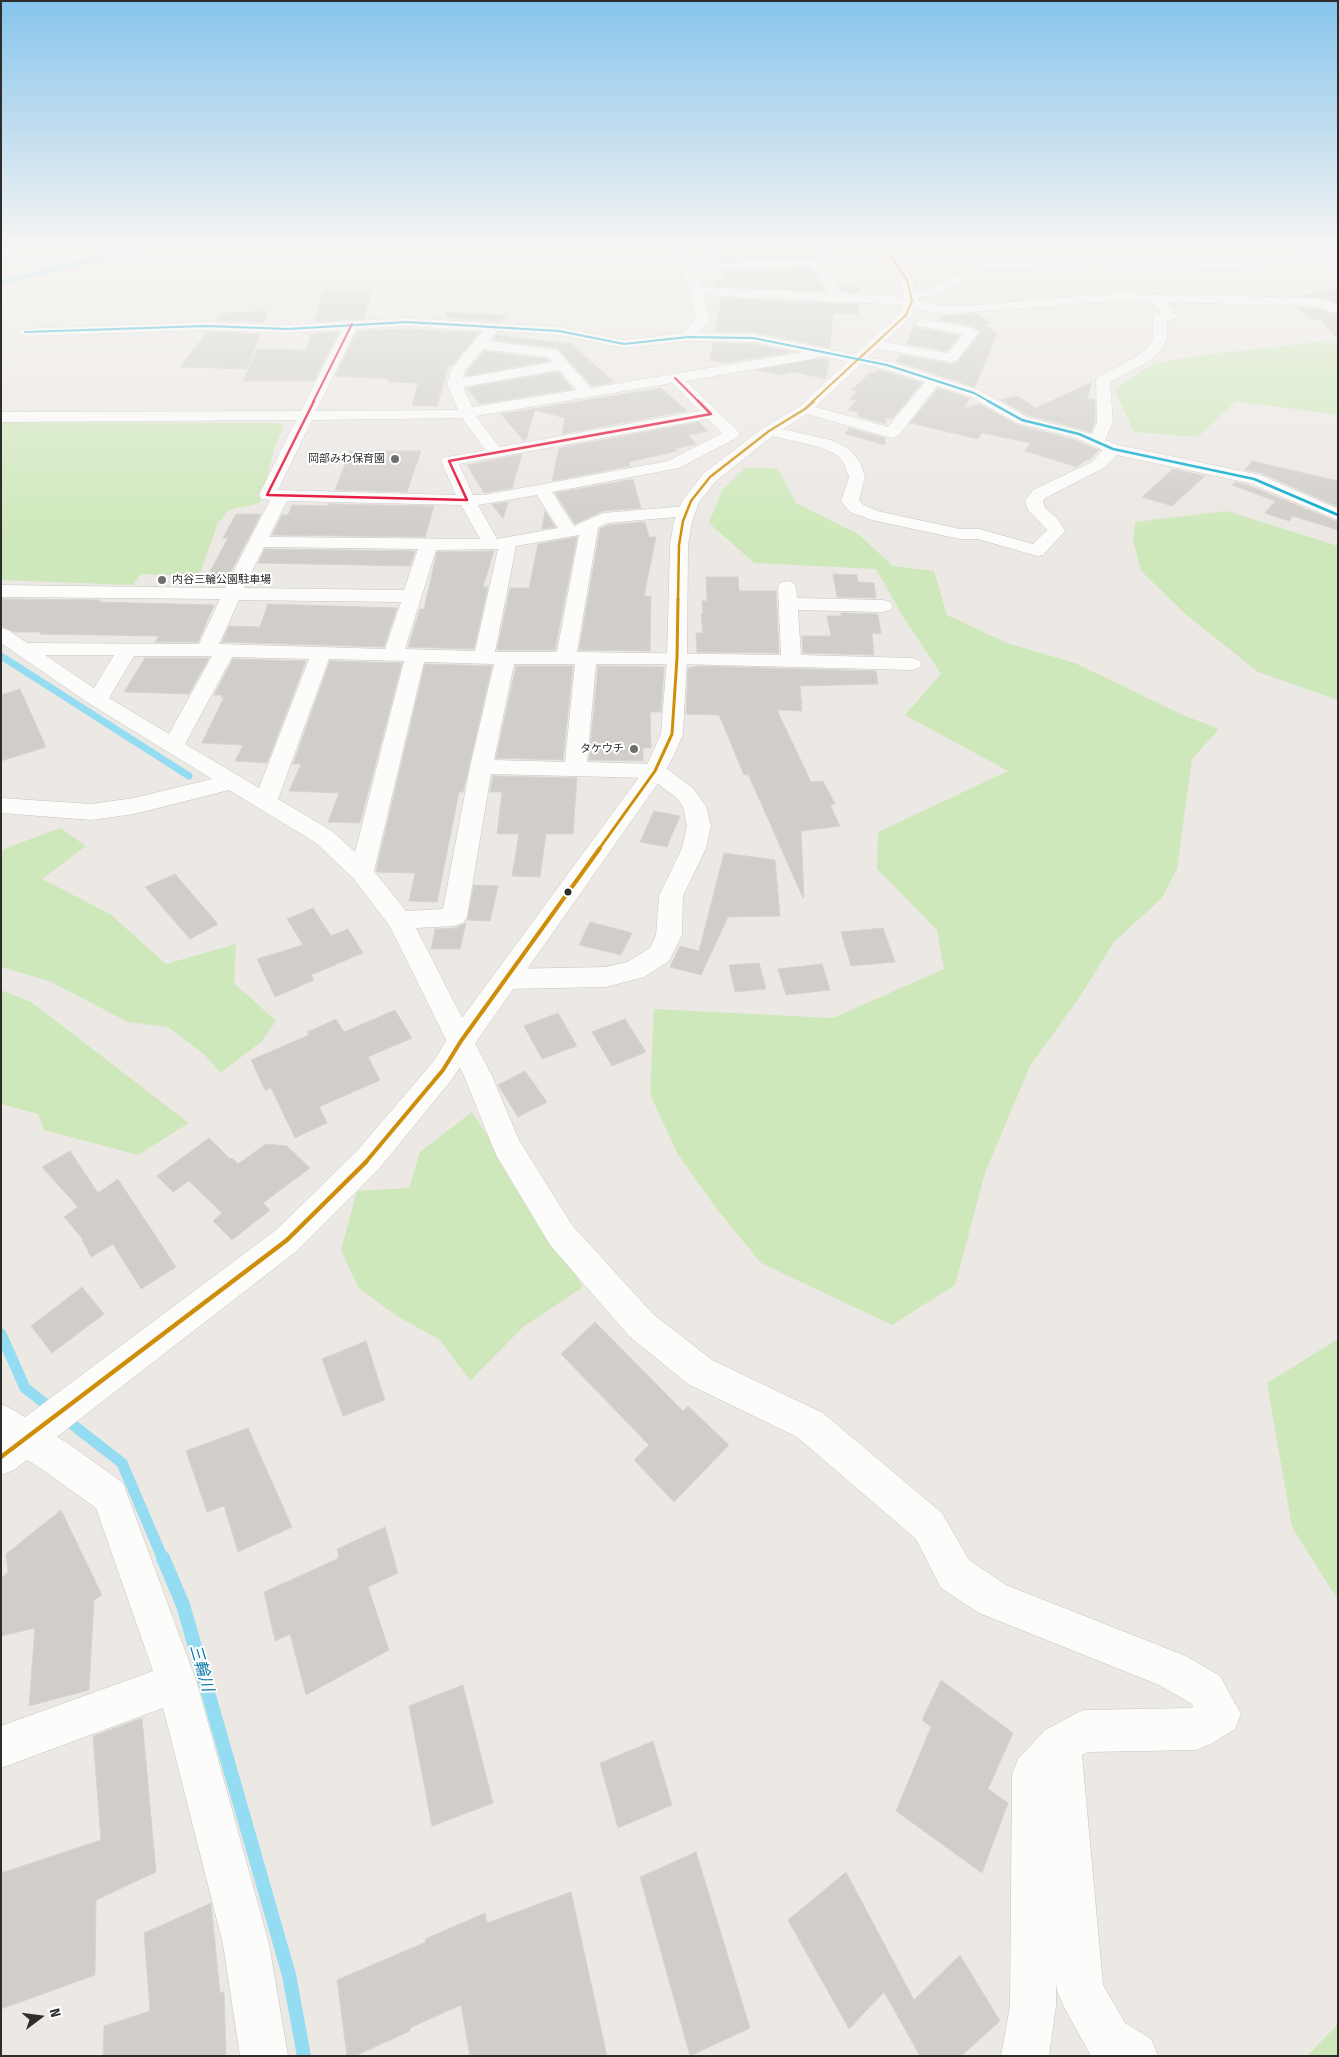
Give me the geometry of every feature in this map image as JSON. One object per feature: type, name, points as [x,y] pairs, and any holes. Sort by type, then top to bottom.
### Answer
[{"type":"street","points":[[344,341],[268,495],[484,500],[673,465],[732,434],[675,378]]},
{"type":"street","points":[[482,341],[459,368],[454,384],[467,414],[495,453]]},
{"type":"street","points":[[609,341],[624,344],[651,341]]},
{"type":"street","points":[[768,341],[827,353]]},
{"type":"street","points":[[264,2056],[246,1944],[177,1683],[110,1496],[10,1439],[287,1240],[367,1161],[443,1070],[461,1041],[655,771],[672,734],[677,658],[679,545],[691,501],[710,477],[769,431],[806,410],[876,341]]},
{"type":"street","points":[[1,417],[467,414],[827,353],[866,352],[951,358],[965,341]]},
{"type":"street","points":[[1097,440],[1105,422],[1103,380],[1141,360],[1153,351],[1159,341]]},
{"type":"street","points":[[479,344],[552,354],[588,393]]},
{"type":"street","points":[[866,352],[887,365],[974,393],[1022,420],[1097,440],[1113,449],[1254,479],[1338,515]]},
{"type":"street","points":[[454,384],[562,365]]},
{"type":"street","points":[[806,410],[892,434],[934,380]]},
{"type":"street","points":[[399,920],[454,917],[481,767],[494,657],[500,544],[467,500],[449,461],[711,414]]},
{"type":"street","points":[[769,431],[825,443],[843,452],[852,462],[857,477],[850,501],[856,508],[872,515],[960,534],[979,534],[1037,551],[1056,531],[1050,522],[1037,510],[1034,501],[1039,494],[1098,465],[1113,449]]},
{"type":"street","points":[[541,490],[569,532]]},
{"type":"street","points":[[173,746],[216,651],[232,593],[280,496]]},
{"type":"street","points":[[258,542],[500,544],[569,532],[589,526],[603,518],[687,511]]},
{"type":"street","points":[[575,770],[576,658],[589,526]]},
{"type":"street","points":[[393,654],[429,544]]},
{"type":"street","points":[[1,591],[412,596]]},
{"type":"street","points":[[791,661],[787,596],[883,606]]},
{"type":"street","points":[[12,641],[127,651],[677,658],[912,664]]},
{"type":"street","points":[[12,641],[98,700],[265,803],[324,837],[362,872],[399,920],[420,958],[478,1076],[507,1146],[561,1235],[641,1325],[700,1372],[810,1425],[929,1526],[956,1574],[993,1599],[1172,1670],[1206,1690],[1220,1714],[1196,1729],[1083,1731],[1060,1745],[1033,1774],[1033,2006],[1025,2056]]},
{"type":"street","points":[[98,700],[127,651]]},
{"type":"street","points":[[265,803],[321,653]]},
{"type":"street","points":[[362,872],[416,655]]},
{"type":"street","points":[[481,767],[655,771],[685,793],[694,806],[699,826],[694,848],[671,896],[670,935],[660,954],[635,970],[606,977],[506,979]]},
{"type":"street","points":[[1,805],[98,812],[134,806],[231,782]]},
{"type":"street","points":[[1,1747],[177,1683]]},
{"type":"street","points":[[1060,1745],[1080,1991],[1108,2040],[1134,2056]]},
{"type":"green space","points":[[1327,341],[1338,345],[1338,415],[1236,401],[1198,437],[1134,432],[1114,389],[1155,363],[1203,355]]},
{"type":"green space","points":[[1,422],[276,423],[284,426],[274,450],[260,503],[229,510],[218,523],[199,576],[141,574],[133,585],[1,580]]},
{"type":"green space","points":[[746,467],[778,469],[796,503],[858,534],[893,566],[934,571],[947,615],[1007,643],[1075,663],[1183,715],[1219,729],[1192,759],[1177,869],[1162,898],[1114,942],[1081,995],[1030,1066],[985,1173],[955,1285],[892,1325],[761,1263],[716,1208],[677,1153],[650,1094],[654,1009],[833,1018],[944,969],[937,930],[877,869],[878,832],[1008,771],[905,715],[941,674],[902,615],[876,569],[754,563],[709,523],[722,490]]},
{"type":"green space","points":[[1227,511],[1338,546],[1338,700],[1258,672],[1190,618],[1141,571],[1133,540],[1135,522]]},
{"type":"green space","points":[[60,828],[86,846],[42,879],[110,914],[166,964],[236,944],[234,983],[276,1021],[261,1042],[220,1073],[205,1055],[168,1027],[128,1022],[49,981],[1,967],[1,852],[4,849]]},
{"type":"green space","points":[[1,990],[31,1002],[189,1123],[138,1155],[44,1130],[38,1114],[1,1104]]},
{"type":"green space","points":[[472,1112],[583,1287],[523,1327],[470,1381],[440,1340],[395,1315],[358,1287],[341,1250],[357,1191],[409,1188],[420,1152]]},
{"type":"green space","points":[[1338,1339],[1338,1600],[1292,1527],[1267,1383]]},
{"type":"green space","points":[[1338,2024],[1338,2056],[1307,2056]]},
{"type":"building","points":[[200,341],[257,341],[247,369],[180,367]]},
{"type":"building","points":[[309,341],[334,341],[314,381],[243,381],[257,349],[306,350]]},
{"type":"building","points":[[352,341],[472,341],[451,367],[449,364],[437,406],[412,406],[418,383],[388,382],[390,379],[335,376]]},
{"type":"building","points":[[501,341],[546,341],[571,344],[614,382],[592,386],[557,348]]},
{"type":"building","points":[[796,341],[831,341],[830,348]]},
{"type":"building","points":[[907,341],[955,341],[947,351],[906,344]]},
{"type":"building","points":[[974,341],[994,341],[975,387],[896,361],[900,355],[951,364],[956,363]]},
{"type":"building","points":[[713,343],[753,344],[793,352],[724,363],[710,360]]},
{"type":"building","points":[[484,351],[547,359],[549,361],[466,376],[468,370]]},
{"type":"building","points":[[820,358],[829,360],[826,379],[795,372],[780,375],[758,370]]},
{"type":"building","points":[[878,370],[889,373],[889,375],[890,373],[922,383],[892,419],[886,418],[886,424],[857,416],[859,412],[848,410],[857,400],[850,399],[857,391],[851,390],[871,372],[874,373]]},
{"type":"building","points":[[558,372],[573,389],[480,404],[466,388]]},
{"type":"building","points":[[1092,382],[1087,399],[1095,400],[1095,422],[1091,432],[1028,415],[1000,400],[1017,396],[1036,408]]},
{"type":"building","points":[[661,388],[687,411],[562,434],[565,418],[535,410],[526,440],[524,441],[501,414]]},
{"type":"building","points":[[938,388],[969,398],[964,408],[980,404],[1017,425],[1072,439],[1099,450],[1089,460],[1086,460],[1077,467],[1025,451],[1030,443],[982,433],[978,439],[910,423]]},
{"type":"building","points":[[699,422],[708,431],[688,435],[696,444],[674,449],[677,451],[629,462],[630,466],[552,481],[559,448]]},
{"type":"building","points":[[849,428],[885,438],[885,445],[845,434]]},
{"type":"building","points":[[350,451],[421,451],[407,492],[335,490]]},
{"type":"building","points":[[522,454],[512,488],[484,493],[467,465]]},
{"type":"building","points":[[1252,461],[1338,481],[1338,507],[1261,473],[1245,470]]},
{"type":"building","points":[[1173,469],[1205,476],[1172,506],[1142,497]]},
{"type":"building","points":[[633,479],[641,508],[603,511],[575,524],[555,493]]},
{"type":"building","points":[[1235,482],[1248,485],[1338,522],[1338,530],[1293,516],[1289,521],[1265,513],[1275,501],[1232,485]]},
{"type":"building","points":[[508,502],[503,519],[492,504]]},
{"type":"building","points":[[329,504],[434,506],[425,537],[272,535],[282,515],[288,515],[292,505],[328,506]]},
{"type":"building","points":[[545,511],[555,527],[542,529]]},
{"type":"building","points":[[236,514],[261,514],[226,581],[205,581],[228,538],[223,538]]},
{"type":"building","points":[[645,522],[649,537],[656,537],[644,596],[651,596],[650,651],[579,650],[600,529],[608,525]]},
{"type":"building","points":[[577,537],[555,650],[497,650],[510,588],[529,588],[538,544]]},
{"type":"building","points":[[265,549],[415,551],[410,566],[258,563]]},
{"type":"building","points":[[494,551],[483,587],[488,587],[474,649],[408,647],[420,609],[424,609],[437,552]]},
{"type":"building","points":[[833,574],[857,575],[858,582],[874,583],[876,598],[837,597]]},
{"type":"building","points":[[706,577],[738,577],[739,591],[776,591],[779,653],[697,652],[696,633],[703,633],[702,601],[707,601]]},
{"type":"building","points":[[1,599],[101,600],[99,602],[214,605],[198,642],[155,642],[159,636],[14,632],[1,626]]},
{"type":"building","points":[[268,604],[397,608],[384,647],[222,642],[229,626],[260,627]]},
{"type":"building","points":[[841,613],[878,614],[881,634],[872,633],[874,655],[803,653],[802,636],[831,636],[827,616],[841,616]]},
{"type":"building","points":[[145,658],[209,658],[189,694],[124,692]]},
{"type":"building","points":[[233,659],[306,661],[267,763],[235,761],[243,745],[202,743],[224,697],[221,697],[222,695],[214,695]]},
{"type":"building","points":[[330,661],[402,663],[360,823],[328,822],[339,793],[289,791],[301,764],[293,764]]},
{"type":"building","points":[[425,664],[492,666],[463,792],[459,792],[437,902],[409,901],[415,873],[376,871]]},
{"type":"building","points":[[516,666],[573,666],[563,760],[496,758]]},
{"type":"building","points":[[598,666],[664,667],[661,712],[650,712],[651,748],[643,748],[643,761],[589,760]]},
{"type":"building","points":[[698,666],[876,671],[878,684],[800,686],[802,711],[777,710],[811,782],[823,781],[835,804],[830,805],[840,826],[801,831],[803,898],[748,774],[744,775],[719,715],[686,714],[688,668]]},
{"type":"building","points":[[20,689],[46,747],[1,761],[1,695]]},
{"type":"building","points":[[493,776],[577,778],[573,834],[546,834],[540,877],[512,876],[519,834],[497,834],[502,792],[490,792]]},
{"type":"building","points":[[654,811],[680,816],[667,847],[640,842]]},
{"type":"building","points":[[724,853],[775,860],[780,916],[728,917],[701,975],[670,967],[680,946],[699,951]]},
{"type":"building","points":[[175,874],[218,924],[190,939],[145,887]]},
{"type":"building","points":[[474,885],[498,886],[490,921],[467,920]]},
{"type":"building","points":[[313,908],[331,936],[348,929],[363,953],[311,975],[314,980],[275,997],[257,959],[303,945],[287,919]]},
{"type":"building","points":[[590,922],[632,933],[621,955],[579,945]]},
{"type":"building","points":[[466,923],[460,949],[431,949],[435,929],[455,928]]},
{"type":"building","points":[[883,928],[895,962],[851,966],[841,932]]},
{"type":"building","points":[[759,963],[766,989],[735,992],[729,965]]},
{"type":"building","points":[[822,964],[830,990],[786,995],[778,969]]},
{"type":"building","points":[[395,1010],[412,1038],[368,1057],[380,1080],[319,1107],[327,1123],[295,1138],[271,1088],[265,1090],[251,1060],[309,1035],[307,1032],[336,1019],[344,1032]]},
{"type":"building","points":[[558,1013],[577,1046],[542,1059],[524,1026]]},
{"type":"building","points":[[625,1019],[646,1052],[612,1066],[592,1032]]},
{"type":"building","points":[[525,1071],[547,1102],[518,1117],[498,1085]]},
{"type":"building","points":[[209,1138],[230,1159],[232,1158],[238,1164],[266,1144],[287,1146],[310,1168],[263,1203],[270,1210],[232,1240],[213,1221],[222,1213],[189,1181],[173,1192],[157,1176]]},
{"type":"building","points":[[70,1151],[98,1193],[118,1179],[176,1267],[141,1289],[113,1244],[91,1257],[81,1237],[64,1217],[78,1207],[42,1167]]},
{"type":"building","points":[[82,1287],[104,1314],[52,1353],[31,1326]]},
{"type":"building","points":[[595,1322],[683,1411],[688,1406],[729,1445],[674,1502],[634,1460],[649,1445],[561,1354]]},
{"type":"building","points":[[366,1341],[385,1400],[343,1416],[322,1359]]},
{"type":"building","points":[[248,1428],[292,1527],[238,1552],[224,1506],[207,1512],[186,1451]]},
{"type":"building","points":[[61,1510],[102,1595],[94,1600],[89,1690],[29,1706],[35,1628],[1,1636],[1,1578],[8,1572],[6,1554]]},
{"type":"building","points":[[385,1527],[398,1573],[368,1587],[389,1650],[306,1695],[290,1634],[275,1641],[264,1592],[339,1558],[337,1549]]},
{"type":"building","points":[[941,1680],[1013,1733],[988,1789],[1008,1803],[982,1873],[896,1811],[931,1727],[922,1720]]},
{"type":"building","points":[[463,1685],[493,1803],[432,1826],[409,1706]]},
{"type":"building","points":[[142,1718],[156,1872],[96,1900],[95,1975],[1,2009],[1,1873],[101,1840],[93,1736]]},
{"type":"building","points":[[653,1741],[672,1805],[618,1828],[600,1763]]},
{"type":"building","points":[[696,1852],[750,2028],[690,2056],[640,1877]]},
{"type":"building","points":[[846,1872],[914,2000],[960,1955],[1000,2021],[961,2056],[920,2056],[884,1992],[849,2029],[788,1920]]},
{"type":"building","points":[[571,1892],[607,2056],[470,2056],[461,2005],[355,2056],[347,2056],[337,1980],[426,1942],[425,1939],[485,1913],[487,1923]]},
{"type":"building","points":[[211,1903],[220,1993],[224,1992],[226,2056],[103,2056],[104,2026],[150,2011],[144,1933]]},
{"type":"waterway","points":[[1,656],[189,776]]},
{"type":"waterway","name":"三輪川","points":[[1,1334],[25,1388],[52,1409]]},
{"type":"waterway","name":"三輪川","points":[[64,1418],[122,1463],[163,1559]]},
{"type":"waterway","name":"三輪川","points":[[163,1558],[183,1605],[289,1975],[304,2056]]},
{"type":"transit line","points":[[344,341],[267,495],[467,500],[449,461],[711,414],[675,378]]},
{"type":"transit line","points":[[609,341],[624,344],[651,341]]},
{"type":"transit line","points":[[768,341],[887,365],[974,393],[1022,420],[1079,434],[1113,449],[1254,479],[1338,515]]},
{"type":"transit line","points":[[1,1457],[287,1240],[367,1161],[443,1070],[461,1041],[655,771],[665,751],[672,734],[677,658],[679,545],[683,521],[691,501],[710,477],[769,431],[805,409],[878,341]]},
{"type":"place","name":"岡部みわ保育園","points":[[395,459]]},
{"type":"place","name":"内谷三輪公園駐車場","points":[[162,580]]},
{"type":"place","name":"タケウチ","points":[[634,749]]}]
